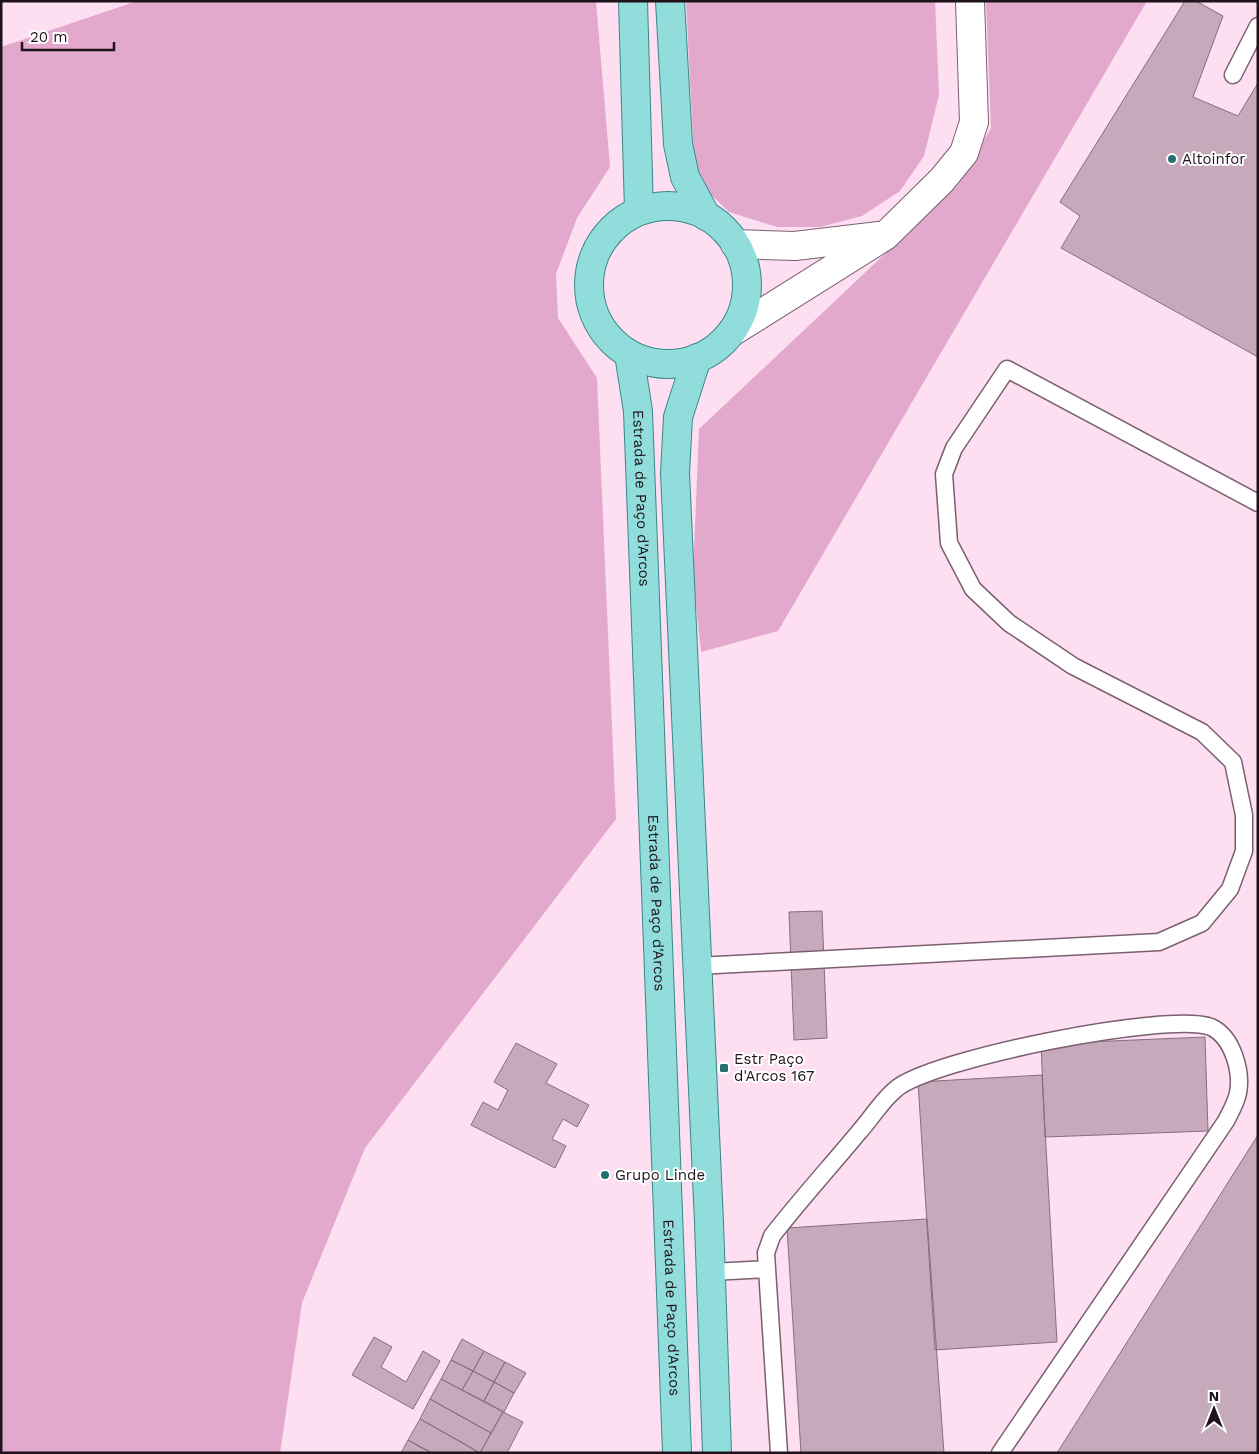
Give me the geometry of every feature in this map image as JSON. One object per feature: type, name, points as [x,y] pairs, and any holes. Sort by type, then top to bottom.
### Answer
[{"type":"main road","points":[[633,1],[639,211]]},
{"type":"main road","points":[[670,1],[678,144],[685,177],[706,216]]},
{"type":"main road","points":[[659,206],[680,207],[706,216],[727,232],[735,244],[742,255],[748,281],[744,308],[732,332],[712,351],[697,358],[671,364],[649,362],[629,354],[609,338],[604,331],[595,316],[588,292],[590,267],[600,243],[617,224],[639,211],[659,206]]},
{"type":"main road","name":"Estrada de Paço d'Arcos","points":[[629,354],[638,411],[677,1453]]},
{"type":"main road","points":[[697,358],[678,417],[675,473],[698,966],[717,1453]]},
{"type":"street","points":[[732,332],[885,236],[942,180],[964,153],[974,122],[970,1]]},
{"type":"street","points":[[735,244],[795,246],[885,236]]},
{"type":"lane","points":[[1233,74],[1258,26]]},
{"type":"lane","points":[[698,966],[1159,942],[1202,923],[1230,889],[1244,851],[1244,815],[1233,762],[1202,732],[1149,707],[1065,660],[1009,623],[973,590],[949,543],[944,474],[954,448],[1007,369],[1258,503]]},
{"type":"lane","points":[[779,1453],[766,1253],[772,1236],[896,1089],[925,1072],[1029,1044],[1161,1025],[1191,1023],[1212,1028],[1227,1041],[1237,1064],[1238,1093],[1226,1121],[1000,1453]]},
{"type":"lane","points":[[711,1272],[767,1269]]},
{"type":"shaded area","points":[[137,1],[596,1],[610,167],[577,218],[556,274],[558,318],[597,378],[616,819],[365,1148],[302,1303],[280,1453],[1,1453],[1,47]]},
{"type":"shaded area","points":[[686,1],[935,1],[939,95],[924,156],[900,191],[862,216],[820,227],[777,227],[729,212],[705,189],[694,158]]},
{"type":"shaded area","points":[[986,1],[1147,1],[778,631],[701,652],[693,576],[699,429],[958,185],[991,128]]},
{"type":"building","name":"Altoinfor","points":[[1185,1],[1196,1],[1223,16],[1193,97],[1238,116],[1258,83],[1258,357],[1061,248],[1080,216],[1060,202]]},
{"type":"building","points":[[822,911],[827,1038],[794,1040],[789,912]]},
{"type":"building","points":[[1205,1037],[1208,1131],[1045,1137],[1041,1044]]},
{"type":"building","points":[[516,1043],[557,1064],[546,1083],[589,1105],[577,1127],[563,1119],[552,1139],[566,1146],[555,1168],[471,1125],[483,1102],[498,1110],[508,1090],[494,1082]]},
{"type":"building","points":[[1042,1075],[1057,1342],[935,1350],[918,1082]]},
{"type":"building","points":[[1258,1135],[1258,1453],[1057,1453]]},
{"type":"building","points":[[927,1219],[944,1453],[801,1453],[787,1228]]},
{"type":"building","points":[[374,1337],[392,1347],[381,1367],[406,1382],[423,1351],[440,1361],[413,1409],[352,1375]]},
{"type":"building","points":[[462,1339],[484,1351],[473,1371],[451,1360]]},
{"type":"building","points":[[484,1351],[505,1362],[494,1382],[473,1371]]},
{"type":"building","points":[[451,1360],[473,1371],[462,1390],[441,1379]]},
{"type":"building","points":[[505,1362],[526,1373],[514,1393],[494,1382]]},
{"type":"building","points":[[473,1371],[494,1382],[484,1401],[462,1390]]},
{"type":"building","points":[[441,1379],[503,1412],[491,1433],[430,1399]]},
{"type":"building","points":[[494,1382],[514,1393],[504,1412],[484,1401]]},
{"type":"building","points":[[430,1399],[491,1433],[480,1453],[420,1419]]},
{"type":"building","points":[[503,1412],[523,1422],[507,1453],[480,1453]]},
{"type":"building","points":[[420,1419],[479,1453],[432,1453],[408,1440]]},
{"type":"building","points":[[408,1440],[422,1448],[432,1453],[401,1453]]},
{"type":"place","name":"Altoinfor","points":[[1172,159]]},
{"type":"place","name":"Estr Paço d'Arcos 167","points":[[724,1068]]},
{"type":"place","name":"Grupo Linde","points":[[605,1175]]}]
